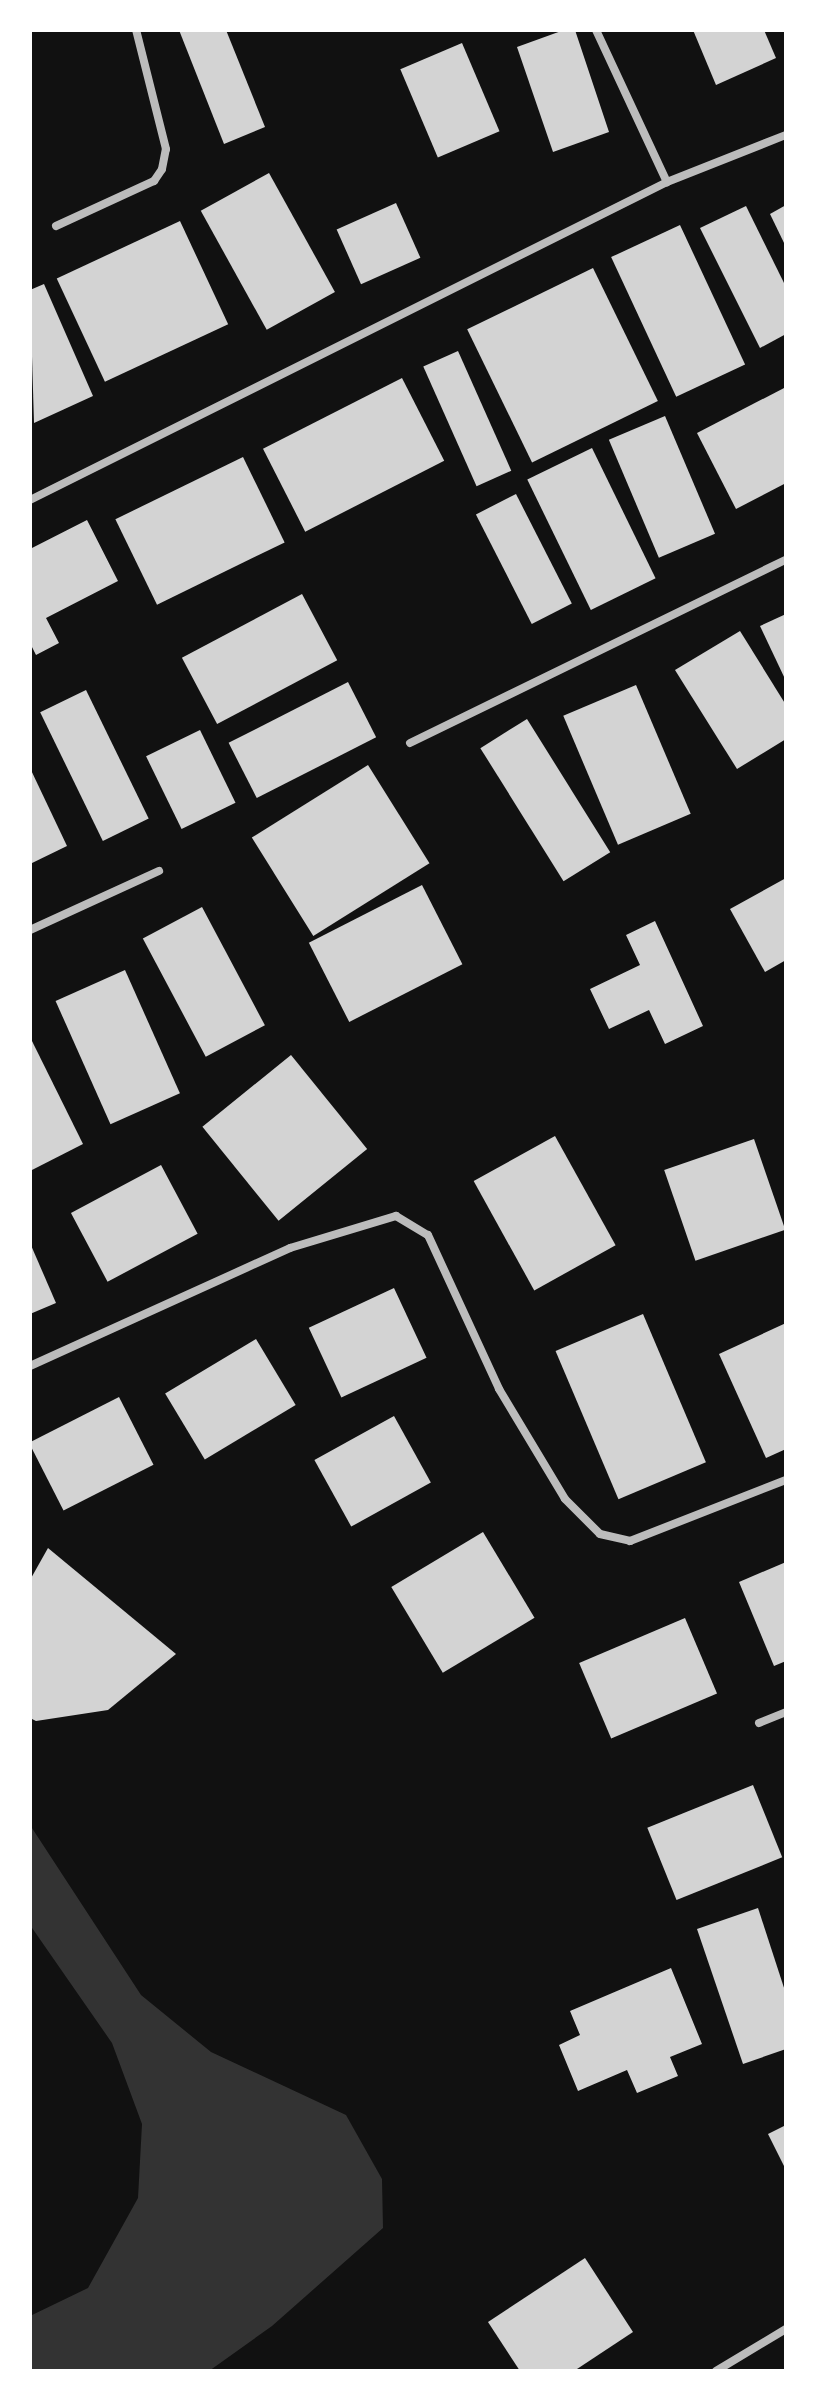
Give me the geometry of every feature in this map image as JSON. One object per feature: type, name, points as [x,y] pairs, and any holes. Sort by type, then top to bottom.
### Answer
[{"type":"street","points":[[56,226],[154,181],[162,169],[166,149],[136,30]]},
{"type":"street","points":[[596,30],[667,182]]},
{"type":"street","points":[[30,500],[667,182],[786,135]]},
{"type":"street","points":[[410,743],[786,560]]},
{"type":"street","points":[[30,930],[159,871]]},
{"type":"street","points":[[30,1366],[290,1248],[396,1216],[428,1235],[499,1389],[565,1499],[600,1534],[630,1541],[786,1480]]},
{"type":"street","points":[[759,1723],[786,1712]]},
{"type":"street","points":[[716,2371],[786,2329]]},
{"type":"shaded area","points":[[30,1825],[141,1995],[211,2052],[346,2115],[382,2179],[383,2228],[272,2326],[209,2371],[30,2371],[30,2316],[88,2288],[138,2198],[142,2124],[112,2043],[30,1925]]},
{"type":"building","points":[[179,30],[226,30],[265,127],[224,144]]},
{"type":"building","points":[[564,30],[575,30],[609,132],[553,152],[517,47]]},
{"type":"building","points":[[693,30],[764,30],[776,58],[716,85]]},
{"type":"building","points":[[462,43],[500,131],[438,158],[400,69]]},
{"type":"building","points":[[269,173],[335,292],[267,330],[201,211]]},
{"type":"building","points":[[396,203],[420,258],[361,284],[337,229]]},
{"type":"building","points":[[786,205],[786,247],[770,214]]},
{"type":"building","points":[[746,206],[786,287],[786,334],[760,348],[700,228]]},
{"type":"building","points":[[180,221],[228,324],[105,382],[57,278]]},
{"type":"building","points":[[680,225],[745,365],[676,397],[611,257]]},
{"type":"building","points":[[593,268],[658,401],[532,462],[467,329]]},
{"type":"building","points":[[44,284],[93,396],[34,423],[30,290]]},
{"type":"building","points":[[458,351],[511,471],[477,486],[423,366]]},
{"type":"building","points":[[402,378],[444,461],[305,532],[263,449]]},
{"type":"building","points":[[786,387],[786,483],[736,509],[697,433]]},
{"type":"building","points":[[665,416],[715,534],[659,558],[609,440]]},
{"type":"building","points":[[592,448],[656,578],[591,610],[527,480]]},
{"type":"building","points":[[243,457],[285,542],[157,605],[115,519]]},
{"type":"building","points":[[516,494],[572,604],[532,624],[476,514]]},
{"type":"building","points":[[87,520],[118,581],[46,618],[59,643],[36,655],[30,643],[30,549]]},
{"type":"building","points":[[302,594],[337,660],[217,724],[182,658]]},
{"type":"building","points":[[786,614],[786,681],[760,626]]},
{"type":"building","points":[[740,631],[786,705],[786,739],[737,769],[675,670]]},
{"type":"building","points":[[348,682],[376,737],[257,798],[229,743]]},
{"type":"building","points":[[636,685],[691,814],[618,845],[563,716]]},
{"type":"building","points":[[86,690],[149,819],[103,841],[40,712]]},
{"type":"building","points":[[527,719],[610,852],[564,881],[480,748]]},
{"type":"building","points":[[200,730],[236,803],[182,829],[146,756]]},
{"type":"building","points":[[368,765],[429,863],[313,936],[252,838]]},
{"type":"building","points":[[30,768],[67,846],[30,864]]},
{"type":"building","points":[[786,878],[786,960],[765,972],[730,909]]},
{"type":"building","points":[[422,885],[462,964],[349,1022],[309,943]]},
{"type":"building","points":[[202,907],[265,1025],[206,1057],[143,938]]},
{"type":"building","points":[[655,921],[703,1026],[665,1044],[649,1010],[609,1029],[590,989],[640,965],[626,935]]},
{"type":"building","points":[[125,970],[180,1093],[110,1124],[56,1001]]},
{"type":"building","points":[[30,1037],[83,1144],[30,1171]]},
{"type":"building","points":[[291,1055],[367,1149],[279,1221],[202,1127]]},
{"type":"building","points":[[555,1136],[616,1245],[534,1290],[474,1181]]},
{"type":"building","points":[[754,1139],[785,1230],[695,1261],[664,1170]]},
{"type":"building","points":[[161,1165],[198,1234],[108,1282],[71,1213]]},
{"type":"building","points":[[30,1243],[56,1303],[30,1314]]},
{"type":"building","points":[[394,1288],[427,1358],[341,1398],[309,1328]]},
{"type":"building","points":[[643,1314],[706,1462],[618,1499],[556,1351]]},
{"type":"building","points":[[786,1323],[786,1449],[766,1458],[719,1354]]},
{"type":"building","points":[[256,1339],[296,1405],[205,1460],[165,1394]]},
{"type":"building","points":[[119,1397],[154,1465],[64,1511],[30,1442]]},
{"type":"building","points":[[394,1416],[431,1482],[351,1527],[314,1460]]},
{"type":"building","points":[[483,1532],[535,1618],[443,1673],[391,1587]]},
{"type":"building","points":[[48,1548],[176,1654],[108,1710],[36,1721],[30,1718],[30,1580]]},
{"type":"building","points":[[786,1562],[786,1661],[774,1666],[739,1582]]},
{"type":"building","points":[[685,1618],[717,1693],[611,1738],[579,1663]]},
{"type":"building","points":[[753,1785],[782,1857],[677,1900],[647,1828]]},
{"type":"building","points":[[758,1908],[786,1994],[786,2049],[743,2064],[697,1929]]},
{"type":"building","points":[[671,1968],[702,2044],[670,2057],[678,2076],[637,2093],[627,2070],[578,2091],[559,2045],[580,2035],[570,2011]]},
{"type":"building","points":[[786,2125],[786,2170],[768,2134]]},
{"type":"building","points":[[585,2258],[633,2332],[574,2371],[520,2371],[488,2322]]}]
